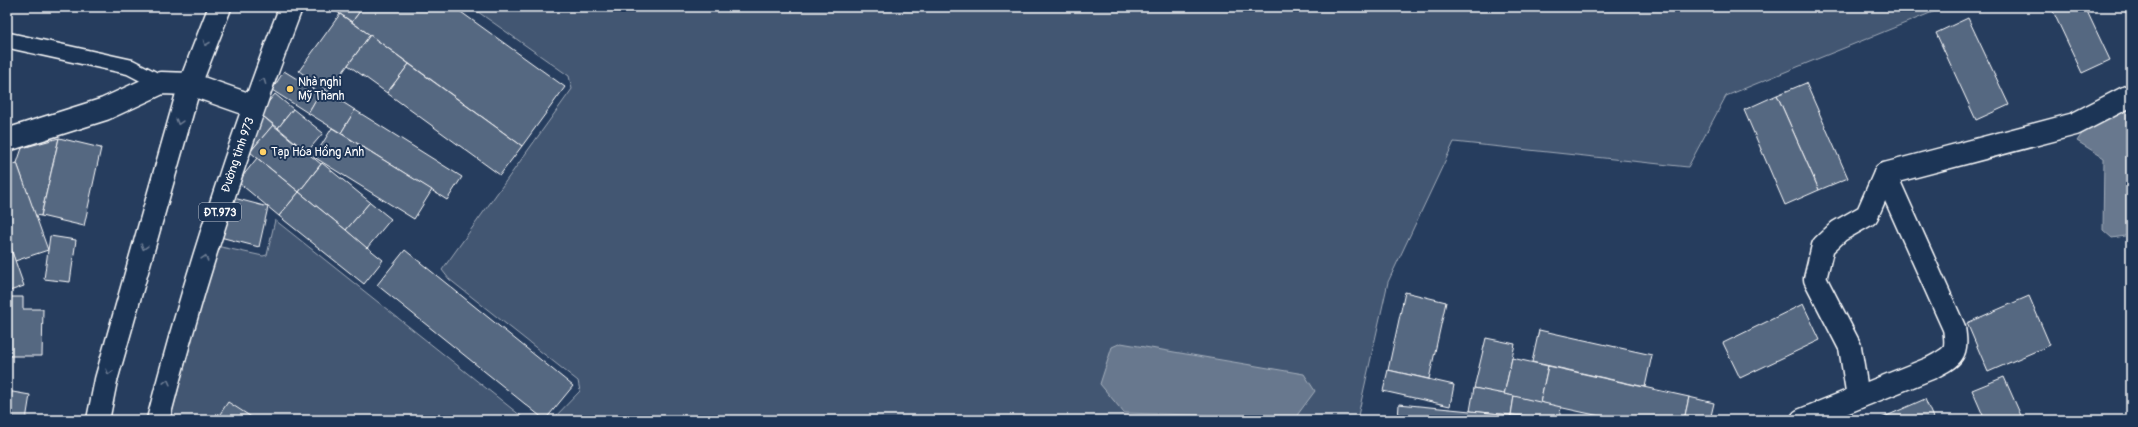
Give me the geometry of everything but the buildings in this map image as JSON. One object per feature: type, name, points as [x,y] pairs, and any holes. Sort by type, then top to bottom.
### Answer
[{"type":"street","points":[[98,420],[106,380],[190,84],[220,7]]},
{"type":"street","name":"Đường tỉnh 973","points":[[158,420],[175,354],[253,106],[291,7]]},
{"type":"street","points":[[7,140],[105,109],[161,84],[190,84],[253,106]]},
{"type":"street","points":[[1885,174],[2075,124],[2131,95]]},
{"type":"street","points":[[1858,397],[1850,347],[1815,279],[1823,246],[1839,231],[1867,215],[1885,174]]},
{"type":"street","points":[[1802,420],[1937,365],[1950,358],[1957,346],[1954,328],[1885,174]]},
{"type":"lane","points":[[7,40],[130,67],[161,84]]},
{"type":"shaded area","points":[[471,7],[1945,7],[1726,96],[1688,167],[1454,142],[1388,282],[1357,420],[552,420],[580,391],[578,381],[449,279],[442,270],[572,89],[569,76]]},
{"type":"shaded area","points":[[2131,109],[2131,235],[2112,238],[2103,230],[2104,158],[2077,141],[2087,126]]},
{"type":"shaded area","points":[[275,220],[526,420],[170,420],[215,253],[221,247],[263,256],[267,255]]},
{"type":"shaded area","points":[[1121,343],[1304,374],[1315,391],[1295,418],[1124,413],[1100,384],[1112,347]]},
{"type":"place","name":"Nhà nghỉ Mỹ Thanh","points":[[290,89]]},
{"type":"place","name":"Tạp Hóa Hồng Anh","points":[[263,152]]}]
